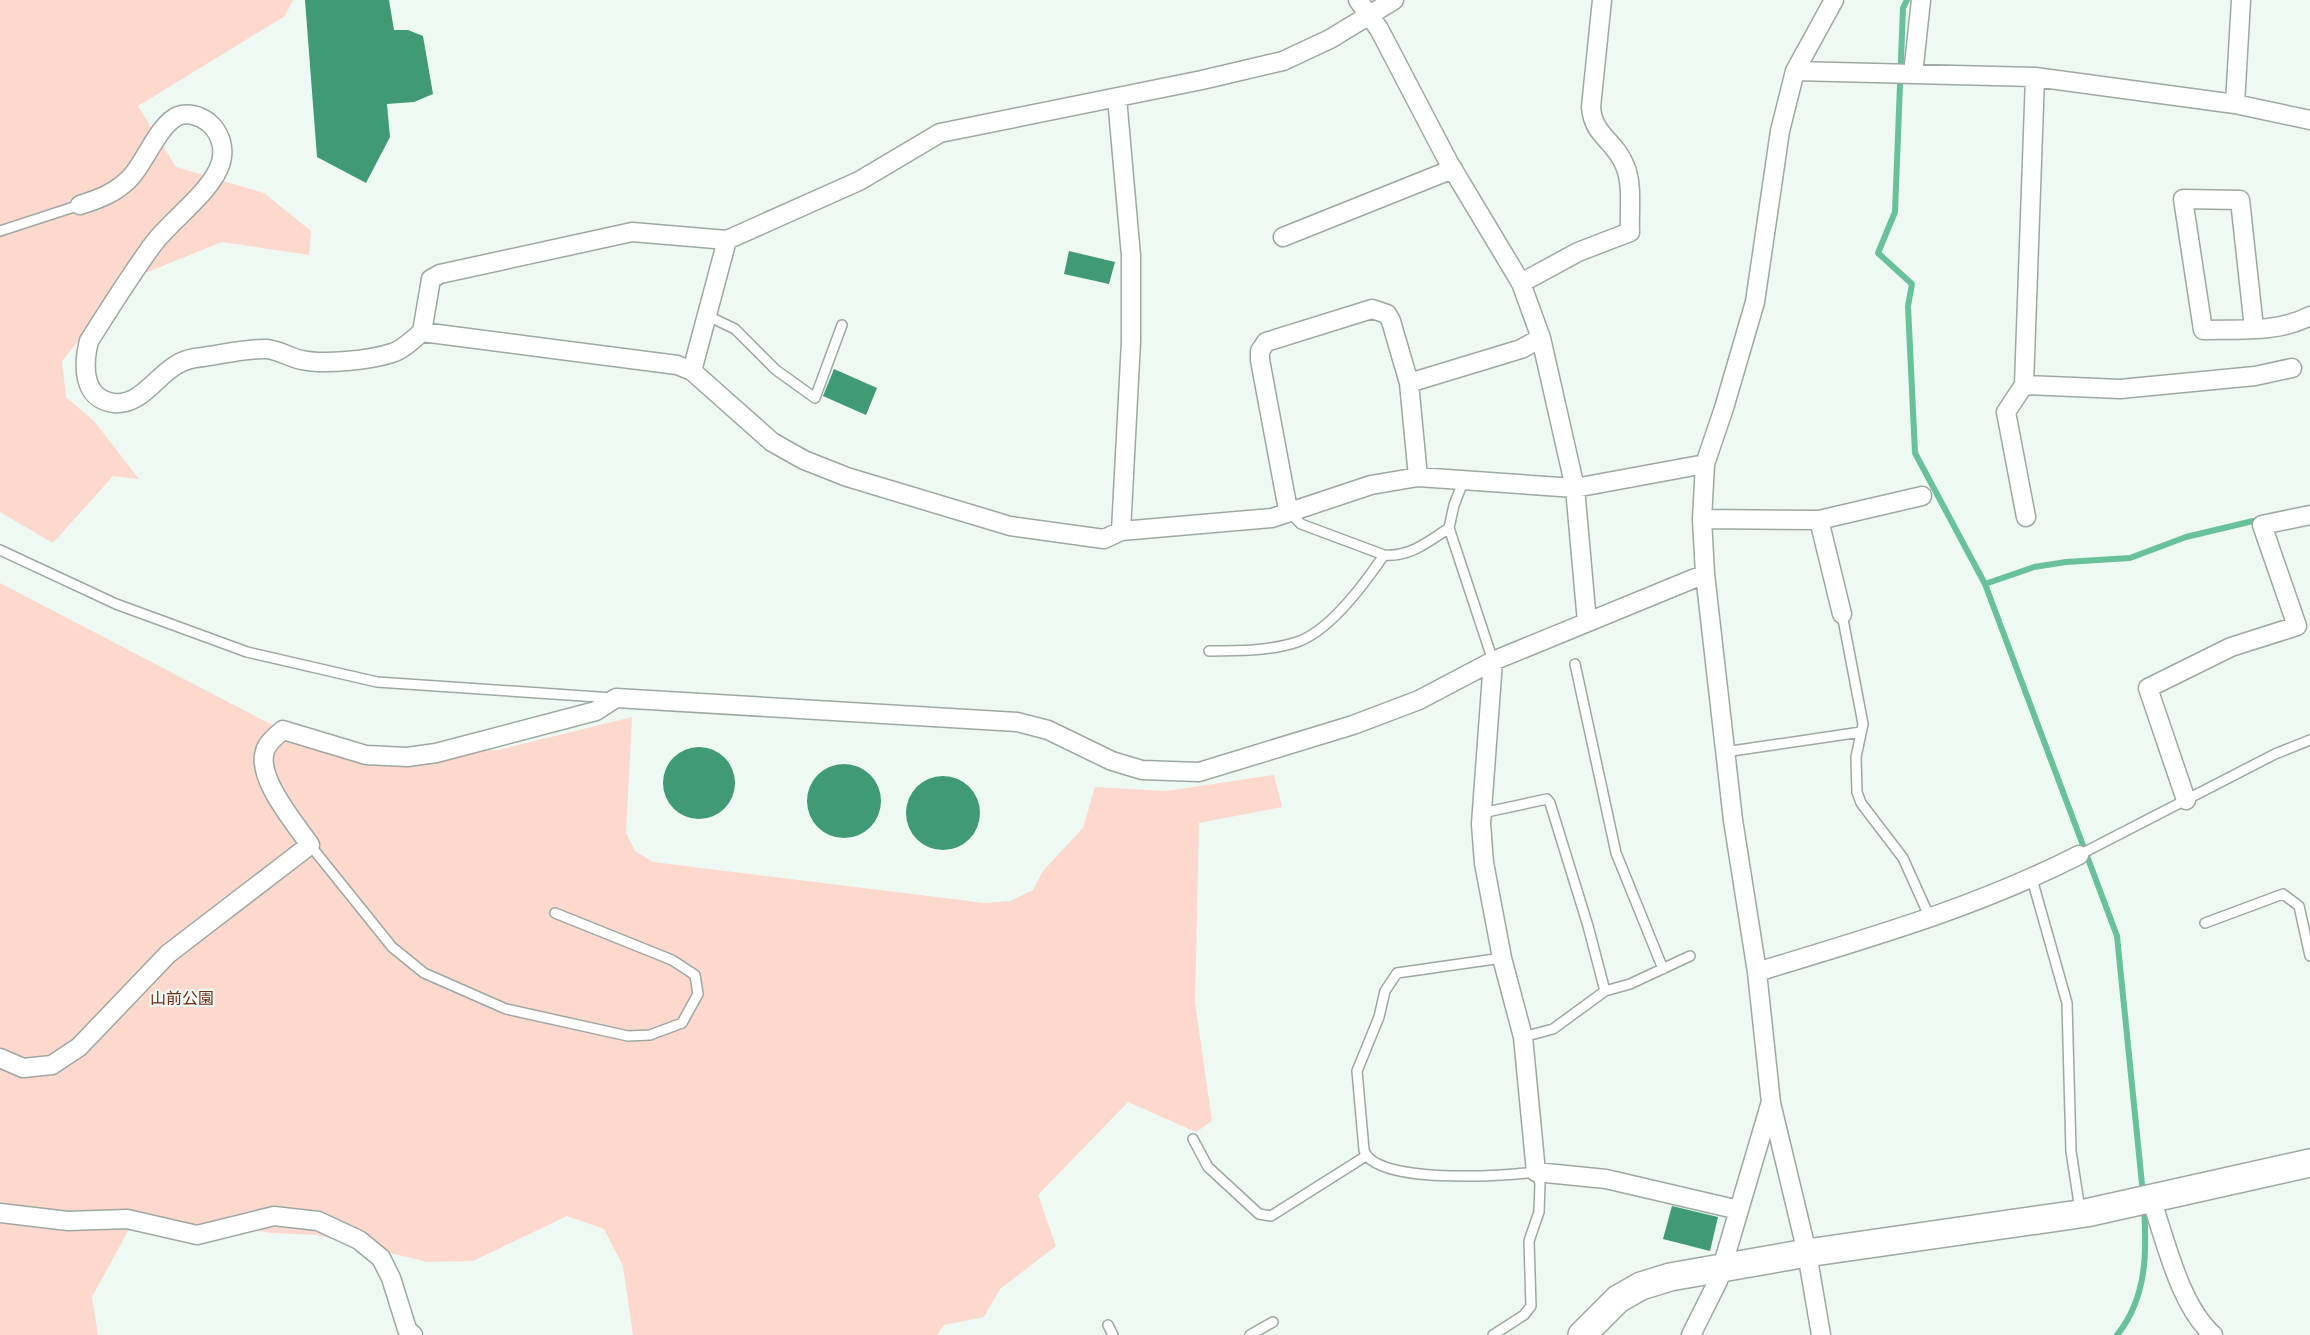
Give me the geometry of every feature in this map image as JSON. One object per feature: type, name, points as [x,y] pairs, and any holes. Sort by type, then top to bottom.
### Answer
[{"type":"street","points":[[1358,0],[1379,29],[1453,168],[1521,283],[1541,338],[1575,488],[1587,622]]},
{"type":"street","points":[[422,333],[431,279],[440,274],[632,232],[727,240],[859,182],[940,133],[1117,98],[1282,61],[1330,39],[1394,0]]},
{"type":"street","points":[[1521,283],[1578,252],[1630,232],[1627,168],[1618,151],[1592,123],[1591,107],[1602,0]]},
{"type":"street","points":[[1821,1335],[1807,1253],[1771,1103],[1757,972],[1725,752],[1705,574],[1702,519],[1705,464],[1755,302],[1780,131],[1795,71],[1834,0]]},
{"type":"street","points":[[1913,74],[1921,0]]},
{"type":"street","points":[[2235,104],[2241,0]]},
{"type":"street","points":[[1795,71],[2035,77],[2235,104],[2310,120]]},
{"type":"street","points":[[2026,517],[2006,412],[2024,385],[2035,77]]},
{"type":"street","points":[[1117,98],[1131,256],[1131,341],[1121,531]]},
{"type":"street","points":[[80,205],[107,196],[130,178],[168,124],[177,117],[189,114],[203,118],[215,127],[221,139],[221,163],[209,183],[155,242],[88,341],[84,359],[84,374],[88,385],[96,394],[113,403],[130,401],[148,390],[180,360],[267,349],[315,362],[362,358],[393,353],[422,333],[666,363],[692,370],[772,442],[804,460],[847,477],[1010,526],[1104,539],[1121,531],[1272,518],[1288,510],[1371,485],[1418,477],[1463,482],[1575,488],[1705,464]]},
{"type":"street","points":[[1283,237],[1453,168]]},
{"type":"street","points":[[2254,328],[2240,200],[2183,199],[2203,330],[2254,328],[2291,326],[2310,316]]},
{"type":"street","points":[[692,370],[727,240]]},
{"type":"street","points":[[1288,510],[1260,360],[1262,345],[1372,309],[1387,314],[1391,321],[1409,383],[1418,477]]},
{"type":"street","points":[[1409,383],[1521,349],[1541,338]]},
{"type":"street","points":[[2024,385],[2120,389],[2255,376],[2292,368]]},
{"type":"street","points":[[1702,519],[1819,520],[1922,496]]},
{"type":"street","points":[[2186,800],[2148,688],[2231,647],[2297,626],[2262,525],[2310,514]]},
{"type":"street","points":[[1819,520],[1842,614]]},
{"type":"street","points":[[0,1058],[22,1068],[52,1065],[70,1053],[168,954],[310,845],[268,783],[263,764],[265,749],[283,730],[366,755],[406,757],[436,753],[596,711],[615,698],[1017,722],[1048,730],[1112,761],[1142,770],[1199,772],[1353,724],[1419,700],[1493,661],[1705,574]]},
{"type":"street","points":[[1493,661],[1482,813],[1484,863],[1502,958],[1523,1036],[1536,1172],[1606,1179],[1740,1210]]},
{"type":"street","points":[[1757,972],[1930,920],[2032,879],[2079,855]]},
{"type":"street","points":[[1691,1335],[1713,1294],[1771,1103]]},
{"type":"street","points":[[1582,1335],[1618,1299],[1641,1286],[1670,1277],[1807,1253],[2081,1214],[2310,1162]]},
{"type":"street","points":[[2151,1198],[2186,1298],[2196,1317],[2213,1335]]},
{"type":"street","points":[[0,1213],[68,1221],[127,1219],[197,1235],[274,1216],[318,1221],[359,1240],[381,1258],[391,1278],[407,1329],[413,1335]]},
{"type":"lane","points":[[0,231],[80,205]]},
{"type":"lane","points":[[708,316],[735,329],[776,370],[815,398],[842,325]]},
{"type":"lane","points":[[1463,482],[1454,505],[1449,528],[1493,661]]},
{"type":"lane","points":[[1288,510],[1302,524],[1384,555],[1395,556],[1414,551],[1449,528]]},
{"type":"lane","points":[[0,550],[116,604],[248,652],[377,682],[615,698]]},
{"type":"lane","points":[[1209,651],[1283,645],[1303,640],[1329,620],[1353,596],[1384,555]]},
{"type":"lane","points":[[1842,614],[1863,724],[1856,766],[1857,792],[1861,803],[1903,858],[1930,920]]},
{"type":"lane","points":[[1575,664],[1616,853],[1663,969]]},
{"type":"lane","points":[[1725,752],[1861,732]]},
{"type":"lane","points":[[2079,855],[2310,740]]},
{"type":"lane","points":[[1482,813],[1546,799],[1550,803],[1588,926],[1605,991]]},
{"type":"lane","points":[[310,845],[392,947],[424,973],[506,1010],[628,1036],[650,1035],[682,1023],[698,994],[695,975],[672,960],[555,913]]},
{"type":"lane","points":[[2032,879],[2067,1003],[2071,1150],[2081,1214]]},
{"type":"lane","points":[[2205,923],[2283,894],[2299,906],[2310,956]]},
{"type":"lane","points":[[1523,1036],[1552,1029],[1605,991],[1630,984],[1690,956]]},
{"type":"lane","points":[[1493,1335],[1524,1315],[1532,1306],[1529,1241],[1539,1212],[1540,1183],[1536,1172],[1421,1174],[1380,1167],[1366,1156],[1357,1071],[1379,1017],[1385,991],[1397,974],[1502,958]]},
{"type":"lane","points":[[1193,1139],[1208,1167],[1259,1214],[1271,1216],[1366,1156]]},
{"type":"lane","points":[[1250,1335],[1273,1322]]},
{"type":"lane","points":[[1108,1325],[1113,1335]]},
{"type":"green space","points":[[0,0],[293,0],[285,16],[138,106],[176,167],[264,193],[311,231],[309,255],[222,242],[128,280],[62,361],[66,397],[94,421],[139,479],[113,476],[53,543],[0,512]]},
{"type":"green space","name":"山前公園","points":[[0,583],[282,730],[356,751],[498,750],[632,717],[626,833],[635,851],[653,862],[985,903],[1010,901],[1033,890],[1043,871],[1083,828],[1095,787],[1166,791],[1274,775],[1282,807],[1199,823],[1195,1002],[1212,1121],[1196,1132],[1128,1102],[1038,1195],[1056,1246],[1000,1289],[984,1317],[944,1325],[937,1335],[633,1335],[623,1266],[604,1229],[567,1216],[473,1261],[427,1262],[316,1235],[271,1233],[218,1224],[212,1231],[163,1224],[129,1229],[92,1297],[98,1335],[0,1335]]},
{"type":"building","points":[[305,0],[389,0],[394,30],[408,30],[423,36],[433,94],[414,102],[387,104],[390,137],[366,183],[317,157]]},
{"type":"building","points":[[1069,251],[1115,262],[1109,284],[1064,274]]},
{"type":"building","points":[[834,369],[877,388],[866,415],[823,396]]},
{"type":"building","points":[[699,747],[719,753],[729,763],[735,783],[729,803],[719,813],[699,819],[679,813],[669,803],[663,783],[669,763],[679,753]]},
{"type":"building","points":[[837,764],[851,764],[865,770],[875,780],[881,794],[881,808],[875,822],[865,832],[851,838],[837,838],[823,832],[813,822],[807,808],[807,794],[813,780],[823,770]]},
{"type":"building","points":[[936,776],[950,776],[964,782],[974,792],[980,806],[978,827],[964,844],[950,850],[936,850],[922,844],[912,834],[906,820],[906,806],[912,792],[922,782]]},
{"type":"building","points":[[1672,1206],[1718,1217],[1710,1251],[1663,1239]]},
{"type":"waterway","points":[[1907,0],[1903,8],[1895,212],[1878,253],[1912,284],[1908,306],[1915,453],[1985,584],[2117,936],[2143,1194]]},
{"type":"waterway","points":[[1985,584],[2034,567],[2066,562],[2130,558],[2186,537],[2253,521]]},
{"type":"waterway","points":[[2117,1335],[2127,1321],[2140,1290],[2145,1258],[2144,1207]]}]
